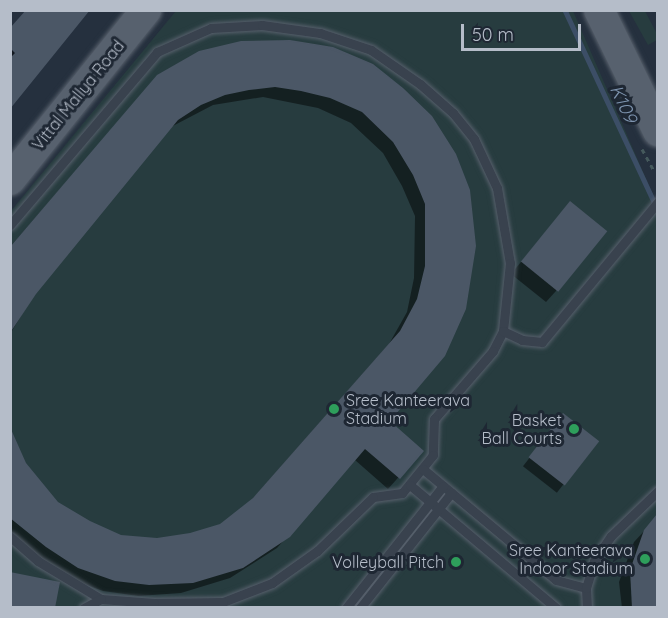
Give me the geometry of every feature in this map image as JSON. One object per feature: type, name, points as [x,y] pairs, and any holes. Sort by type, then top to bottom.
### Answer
[{"type":"main road","name":"Vittal Mallya Road","points":[[10,180],[146,10]]},
{"type":"main road","points":[[599,10],[649,139]]},
{"type":"lane","points":[[10,225],[157,52],[211,28],[262,25],[320,33],[371,50],[401,70],[453,113],[474,139],[497,188],[510,263],[503,331],[493,351],[434,419],[433,455],[423,469],[402,493],[373,497],[317,551],[272,583],[223,602],[154,603],[101,599],[38,561],[10,537]]},
{"type":"lane","points":[[503,331],[522,340],[542,342],[657,202]]},
{"type":"lane","points":[[423,469],[556,580],[586,588]]},
{"type":"lane","points":[[410,485],[556,608]]},
{"type":"lane","points":[[346,608],[430,502],[447,489]]},
{"type":"lane","points":[[360,608],[438,509],[447,489]]},
{"type":"lane","points":[[587,608],[586,588],[594,561],[612,536],[657,491]]},
{"type":"lane","points":[[84,608],[101,599]]},
{"type":"path","points":[[649,139],[654,171]]},
{"type":"green space","name":"Sree Kanteerava Stadium","points":[[176,11],[573,11],[657,204],[657,607],[11,608],[11,211]]},
{"type":"green space","points":[[629,11],[645,11],[657,34],[657,40],[648,45]]},
{"type":"building","points":[[26,10],[90,10],[10,109],[10,58],[15,53],[10,48],[10,28]]},
{"type":"building","name":"Sree Kanteerava Stadium","points":[[290,40],[333,47],[373,64],[403,88],[432,116],[456,154],[470,190],[476,246],[466,309],[445,356],[390,421],[424,451],[400,479],[365,449],[290,537],[243,568],[193,583],[149,585],[115,581],[78,568],[46,547],[10,518],[10,427],[26,463],[58,502],[90,521],[121,535],[157,538],[190,533],[220,524],[253,498],[400,331],[417,299],[425,266],[425,204],[413,175],[393,142],[362,112],[330,98],[275,87],[225,95],[201,105],[178,120],[36,294],[10,333],[10,247],[157,75],[199,51],[241,41]]},
{"type":"building","points":[[570,201],[607,231],[558,292],[521,262]]},
{"type":"building","points":[[563,413],[599,441],[565,485],[529,457]]},
{"type":"building","name":"Sree Kanteerava Indoor Stadium","points":[[657,514],[657,608],[632,608],[630,570],[644,530]]},
{"type":"building","points":[[10,572],[60,582],[55,608],[10,608]]},
{"type":"waterway","name":"K109","points":[[565,10],[655,204]]},
{"type":"place","name":"Sree Kanteerava Stadium","points":[[334,409]]},
{"type":"place","name":"Basket Ball Courts","points":[[574,429]]},
{"type":"place","name":"Sree Kanteerava Indoor Stadium","points":[[645,559]]},
{"type":"place","name":"Volleyball Pitch","points":[[456,562]]}]
